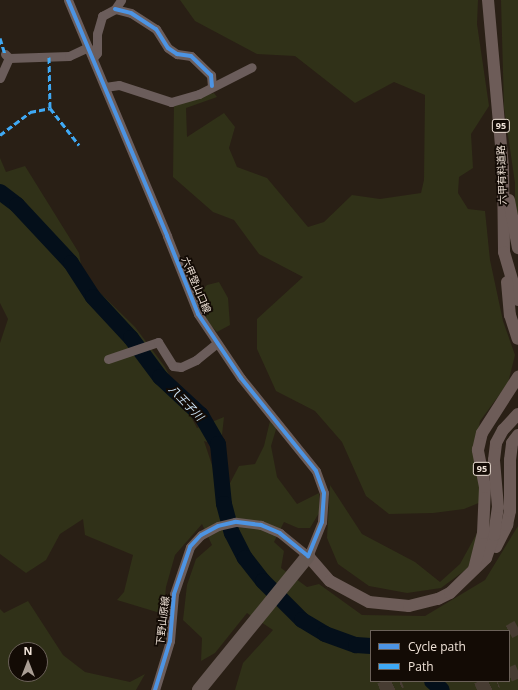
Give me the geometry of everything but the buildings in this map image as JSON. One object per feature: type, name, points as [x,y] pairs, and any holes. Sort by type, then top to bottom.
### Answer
[{"type":"highway","points":[[201,688],[254,620],[293,577],[308,556]]},
{"type":"main road","name":"六甲有料道路","points":[[488,0],[503,167],[504,252],[518,300]]},
{"type":"main road","name":"95","points":[[503,167],[518,248]]},
{"type":"main road","name":"95","points":[[504,252],[510,315],[518,340]]},
{"type":"main road","name":"95","points":[[474,570],[483,533],[485,487],[478,450],[482,433],[518,377]]},
{"type":"main road","name":"95","points":[[308,556],[330,581],[351,594],[381,605],[409,606],[438,599],[450,593],[486,558],[494,535],[498,507],[494,460],[496,443],[502,430],[518,414]]},
{"type":"main road","name":"95","points":[[474,570],[489,560],[507,525],[511,493],[510,460],[512,443],[518,434]]},
{"type":"street","name":"六甲登山口線","points":[[68,0],[198,314],[241,378],[316,471],[324,493],[322,522],[308,556]]},
{"type":"street","points":[[93,58],[97,53],[97,34],[102,16],[115,9],[121,0]]},
{"type":"street","points":[[115,9],[131,12],[156,30],[168,48],[177,54],[191,56],[211,75],[212,86]]},
{"type":"street","points":[[0,78],[7,56],[68,56],[88,47]]},
{"type":"street","points":[[105,87],[119,85],[171,102],[199,94],[212,86],[252,67]]},
{"type":"street","points":[[108,359],[158,342],[173,366],[181,367],[196,360],[217,343]]},
{"type":"street","name":"下野山原線","points":[[155,690],[170,641],[174,594],[182,566],[190,547],[201,536],[218,526],[235,522],[261,525],[280,533],[308,556]]},
{"type":"green space","points":[[180,0],[478,0],[477,24],[489,106],[471,134],[473,168],[459,177],[458,193],[468,209],[485,211],[490,260],[503,321],[515,355],[508,383],[480,421],[475,449],[481,502],[464,509],[433,513],[389,514],[366,496],[342,442],[315,411],[276,391],[257,349],[257,319],[303,277],[259,254],[234,220],[213,212],[173,177],[174,103],[214,93],[217,97],[186,108],[187,137],[224,113],[235,127],[229,148],[237,167],[267,178],[308,227],[324,222],[352,195],[380,199],[421,193],[424,180],[425,95],[394,82],[355,103],[295,56],[257,54],[195,21]]},
{"type":"green space","points":[[501,0],[518,0],[518,234],[515,223],[515,183],[504,108]]},
{"type":"green space","points":[[0,158],[6,172],[25,166],[79,253],[83,276],[135,327],[165,367],[197,428],[224,417],[222,435],[213,444],[204,441],[214,471],[229,485],[239,466],[255,464],[264,446],[270,421],[277,426],[271,446],[277,477],[297,504],[319,493],[319,513],[310,528],[298,528],[284,522],[274,542],[284,551],[281,568],[307,587],[319,584],[362,615],[425,616],[485,580],[518,526],[518,690],[235,690],[243,663],[273,630],[247,613],[215,653],[201,661],[202,638],[183,620],[187,585],[196,559],[212,545],[202,524],[175,555],[166,587],[164,607],[160,613],[117,600],[124,592],[133,555],[85,535],[83,519],[60,534],[46,560],[26,573],[0,554],[0,343],[8,319],[0,303]]},
{"type":"green space","points":[[219,282],[228,298],[230,325],[217,332],[204,318],[195,298],[207,285]]},
{"type":"green space","points":[[330,485],[362,534],[415,562],[440,582],[460,564],[477,533],[479,537],[468,568],[441,588],[407,593],[369,586],[338,564],[327,538]]},
{"type":"green space","points":[[28,601],[63,655],[85,672],[130,682],[145,674],[136,690],[0,690],[0,609],[4,613]]},
{"type":"waterway","name":"八王子川","points":[[0,192],[17,205],[71,263],[93,297],[131,338],[160,377],[201,415],[218,444],[224,504],[232,533],[245,558],[263,581],[302,620],[325,634],[356,645],[370,646]]},
{"type":"waterway","name":"八王子川","points":[[433,682],[442,690]]},
{"type":"tunnel","points":[[510,631],[518,627]]},
{"type":"tunnel","points":[[510,675],[518,671]]},
{"type":"tunnel","points":[[380,690],[399,682]]},
{"type":"tunnel","points":[[477,690],[495,682]]},
{"type":"marked path","points":[[0,38],[5,54]]},
{"type":"marked path","points":[[49,57],[50,108],[79,145]]},
{"type":"marked path","points":[[0,135],[30,112],[50,108]]},
{"type":"cycle path","points":[[68,0],[198,314],[241,378],[316,471],[324,493],[322,522],[308,556],[280,533],[261,525],[235,522],[218,526],[201,535],[190,547],[174,594],[170,641],[155,690]]},
{"type":"cycle path","points":[[115,9],[131,13],[156,29],[168,48],[177,54],[191,56],[211,75],[212,86]]}]
